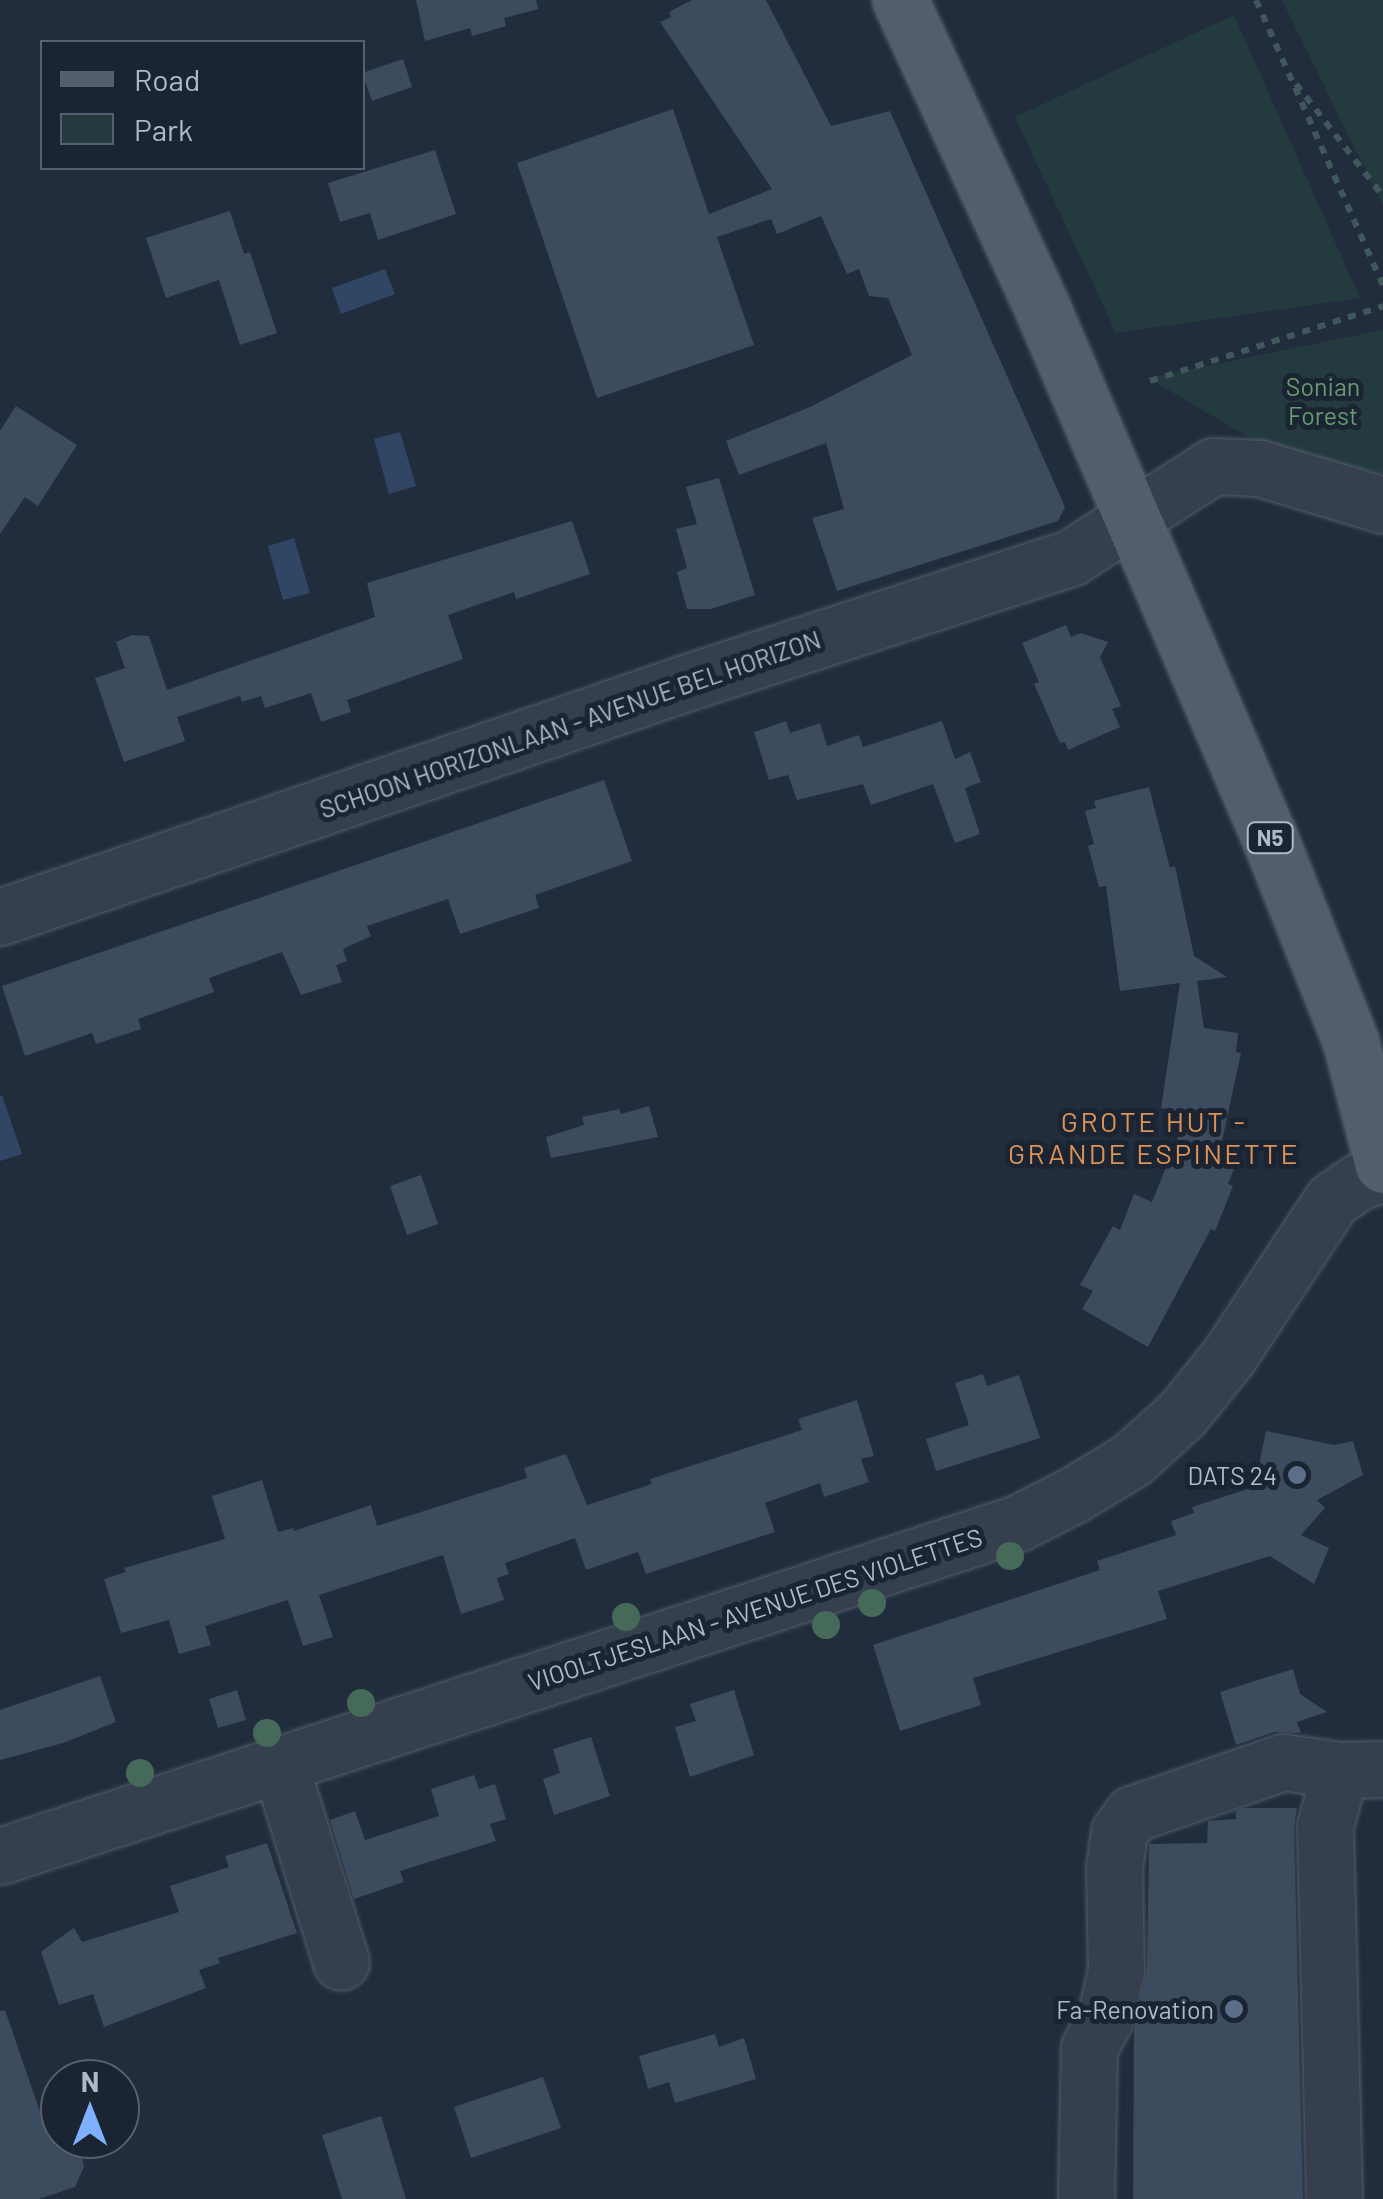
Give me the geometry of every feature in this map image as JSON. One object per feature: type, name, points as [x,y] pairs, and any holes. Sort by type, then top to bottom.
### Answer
[{"type":"main road","name":"N5","points":[[900,0],[973,152],[1270,839],[1351,1044],[1383,1165]]},
{"type":"street","name":"SCHOON HORIZONLAAN - AVENUE BEL HORIZON","points":[[0,917],[682,684],[1072,558],[1214,466],[1259,468],[1383,505]]},
{"type":"street","name":"VIOOLTJESLAAN - AVENUE DES VIOLETTES","points":[[0,1856],[1018,1522],[1075,1494],[1130,1460],[1181,1415],[1228,1357],[1332,1200],[1358,1182],[1383,1174]]},
{"type":"street","points":[[1086,2199],[1089,2048],[1105,2018],[1116,1971],[1114,1868],[1119,1832],[1132,1814],[1283,1762],[1362,1770],[1324,1826],[1334,2199]]},
{"type":"street","points":[[280,1764],[341,1962]]},
{"type":"path","points":[[1256,0],[1383,285]]},
{"type":"path","points":[[1289,75],[1383,196]]},
{"type":"path","points":[[1150,381],[1383,306]]},
{"type":"green space","points":[[1282,0],[1383,0],[1383,206]]},
{"type":"green space","points":[[1234,15],[1360,298],[1116,333],[1015,117]]},
{"type":"green space","name":"Sonian Forest","points":[[1383,330],[1383,474],[1267,448],[1148,378]]},
{"type":"water","points":[[385,269],[395,294],[341,314],[332,288]]},
{"type":"water","points":[[400,432],[416,486],[389,494],[374,439]]},
{"type":"water","points":[[294,538],[310,593],[283,600],[268,546]]},
{"type":"water","points":[[0,1096],[22,1154],[0,1161]]},
{"type":"building","points":[[416,0],[536,0],[538,9],[504,18],[506,26],[472,36],[470,28],[425,41]]},
{"type":"building","points":[[692,0],[766,0],[831,126],[890,111],[1065,507],[1058,521],[837,591],[812,518],[844,509],[826,443],[739,475],[726,441],[810,407],[912,355],[888,298],[869,296],[859,269],[847,274],[821,216],[777,234],[771,219],[717,237],[754,345],[597,398],[517,163],[673,109],[709,214],[772,189],[660,22],[671,17],[669,12]]},
{"type":"building","points":[[403,59],[412,87],[372,101],[365,72]]},
{"type":"building","points":[[435,150],[456,214],[378,240],[370,213],[340,222],[328,183]]},
{"type":"building","points":[[230,211],[244,254],[250,252],[277,333],[240,345],[219,280],[166,298],[146,238]]},
{"type":"building","points":[[16,406],[77,445],[38,506],[25,497],[0,534],[0,431]]},
{"type":"building","points":[[719,478],[755,595],[711,609],[687,609],[677,572],[687,568],[676,529],[697,524],[686,487]]},
{"type":"building","points":[[572,521],[590,574],[516,599],[514,592],[448,615],[463,659],[347,700],[351,712],[321,722],[311,693],[265,708],[261,696],[242,702],[240,696],[177,717],[185,741],[124,762],[95,678],[125,668],[116,642],[132,635],[149,636],[167,690],[375,617],[367,583]]},
{"type":"building","points":[[1066,625],[1071,637],[1081,633],[1108,642],[1100,657],[1121,706],[1112,709],[1120,727],[1068,750],[1065,742],[1060,743],[1034,684],[1039,682],[1022,643]]},
{"type":"building","points":[[786,721],[790,733],[820,723],[827,746],[859,735],[863,747],[942,721],[955,759],[970,752],[981,782],[965,788],[980,834],[955,843],[933,784],[871,805],[863,784],[797,800],[788,775],[769,780],[754,732]]},
{"type":"building","points":[[604,780],[632,861],[535,895],[539,908],[460,934],[448,899],[367,926],[371,936],[343,949],[347,961],[336,965],[342,982],[301,995],[282,952],[209,978],[214,992],[138,1019],[141,1029],[96,1044],[92,1033],[25,1056],[2,986]]},
{"type":"building","points":[[1149,787],[1170,868],[1175,866],[1194,956],[1227,977],[1197,981],[1204,1028],[1238,1033],[1236,1052],[1241,1053],[1218,1160],[1235,1166],[1228,1184],[1233,1186],[1215,1231],[1211,1229],[1148,1347],[1082,1309],[1093,1291],[1080,1285],[1113,1226],[1120,1230],[1134,1194],[1152,1202],[1188,1113],[1161,1108],[1180,983],[1120,991],[1106,886],[1099,887],[1088,846],[1094,844],[1085,811],[1096,808],[1094,801]]},
{"type":"building","points":[[649,1106],[658,1137],[551,1158],[546,1137],[584,1125],[582,1117],[619,1109],[621,1114]]},
{"type":"building","points":[[421,1175],[438,1224],[407,1235],[390,1186]]},
{"type":"building","points":[[983,1374],[987,1386],[1019,1375],[1040,1438],[936,1471],[926,1439],[969,1425],[955,1383]]},
{"type":"building","points":[[857,1400],[874,1456],[861,1459],[869,1482],[824,1497],[820,1483],[765,1503],[775,1532],[646,1574],[638,1552],[586,1570],[575,1538],[505,1563],[509,1574],[497,1578],[504,1600],[461,1614],[443,1555],[319,1595],[333,1637],[303,1646],[288,1600],[205,1626],[211,1645],[179,1654],[169,1620],[121,1633],[104,1579],[126,1572],[124,1568],[225,1539],[212,1496],[262,1480],[278,1532],[293,1528],[294,1531],[371,1505],[377,1526],[527,1478],[524,1468],[566,1454],[587,1505],[652,1484],[650,1479],[802,1430],[798,1419]]},
{"type":"building","points":[[1266,1431],[1334,1445],[1353,1441],[1363,1475],[1317,1500],[1325,1508],[1301,1535],[1329,1548],[1314,1584],[1270,1556],[1158,1591],[1167,1619],[973,1678],[981,1705],[900,1731],[873,1645],[1100,1570],[1097,1561],[1176,1535],[1171,1521],[1194,1513],[1192,1507],[1263,1484],[1260,1459]]},
{"type":"building","points":[[1293,1669],[1300,1694],[1327,1712],[1297,1722],[1301,1733],[1274,1732],[1236,1745],[1220,1692]]},
{"type":"building","points":[[100,1676],[116,1722],[63,1743],[0,1760],[0,1710]]},
{"type":"building","points":[[237,1690],[246,1720],[218,1728],[209,1699]]},
{"type":"building","points":[[734,1690],[754,1755],[690,1777],[675,1727],[696,1721],[690,1704]]},
{"type":"building","points":[[591,1737],[610,1796],[554,1815],[543,1779],[560,1773],[553,1749]]},
{"type":"building","points":[[474,1775],[479,1789],[495,1784],[506,1819],[490,1824],[496,1841],[400,1871],[404,1882],[354,1899],[330,1820],[355,1811],[365,1840],[439,1816],[431,1789]]},
{"type":"building","points":[[1297,1808],[1294,1827],[1303,2199],[1133,2199],[1134,2030],[1147,1971],[1149,1844],[1207,1843],[1208,1821],[1236,1819],[1236,1811]]},
{"type":"building","points":[[267,1843],[297,1933],[218,1958],[220,1963],[199,1970],[206,1988],[104,2027],[93,1994],[59,2005],[41,1952],[74,1928],[82,1942],[179,1912],[170,1886],[229,1867],[225,1856]]},
{"type":"building","points":[[5,2010],[40,2112],[40,2159],[82,2159],[84,2167],[75,2187],[39,2199],[0,2199],[0,2011]]},
{"type":"building","points":[[715,2034],[719,2047],[744,2038],[756,2079],[675,2103],[669,2082],[648,2089],[639,2056]]},
{"type":"building","points":[[543,2077],[561,2128],[471,2158],[454,2107]]},
{"type":"building","points":[[381,2116],[406,2199],[342,2199],[322,2135]]},
{"type":"place","name":"DATS 24","points":[[1297,1475]]},
{"type":"place","name":"Fa-Renovation","points":[[1234,2009]]},
{"type":"district","name":"GROTE HUT - GRANDE ESPINETTE","points":[[1154,1137]]}]
